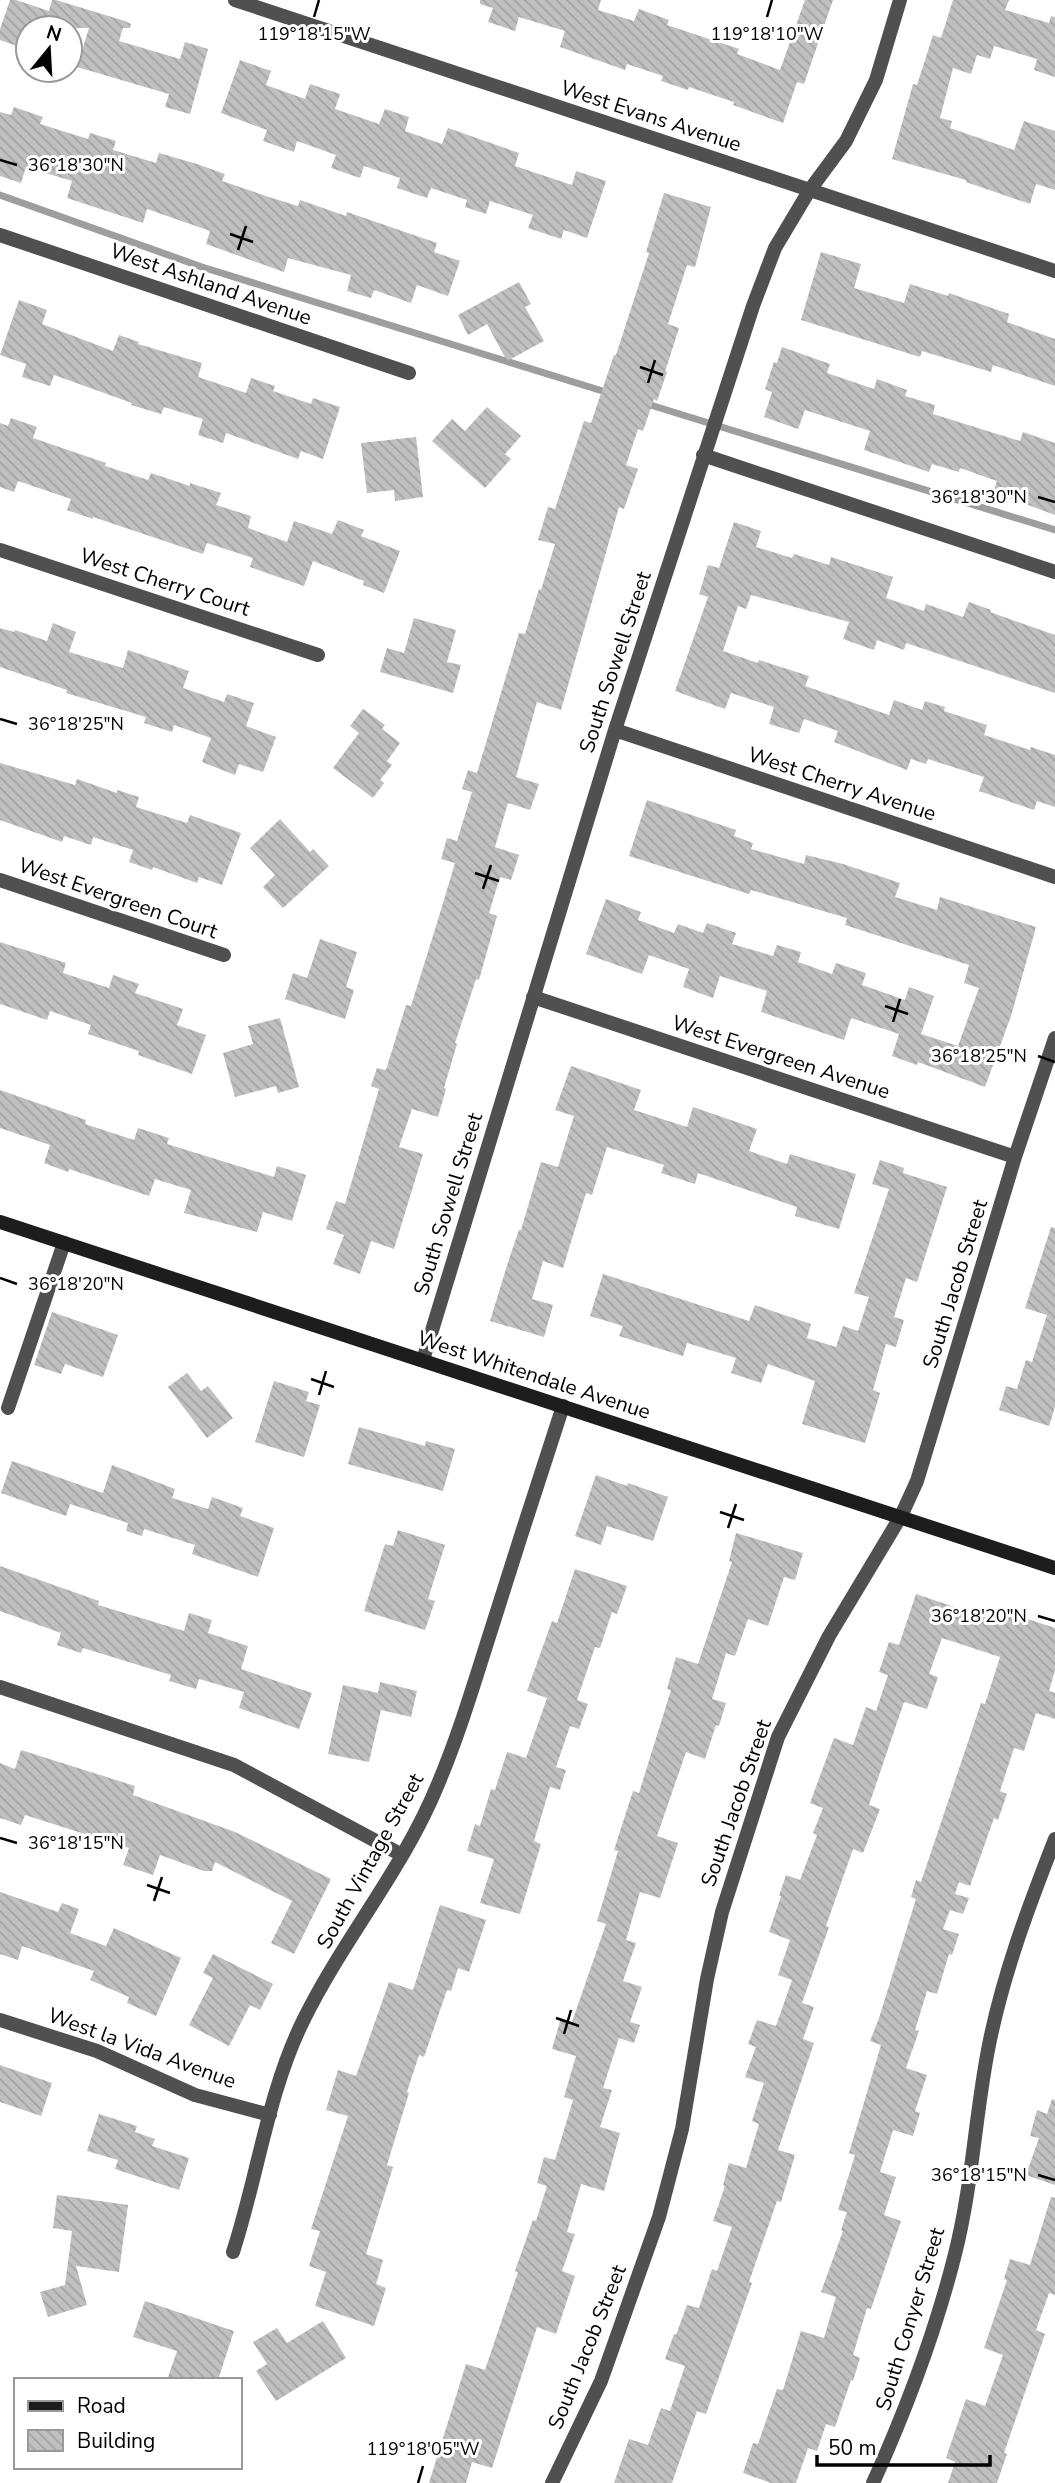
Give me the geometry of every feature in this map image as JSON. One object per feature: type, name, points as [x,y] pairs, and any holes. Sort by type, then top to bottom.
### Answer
[{"type":"street","name":"West Evans Avenue","points":[[235,0],[1055,271]]},
{"type":"street","name":"South Sowell Street","points":[[423,1360],[615,730],[703,454],[775,248],[809,191],[846,141],[876,79],[900,0]]},
{"type":"street","name":"West Ashland Avenue","points":[[0,235],[409,373]]},
{"type":"street","points":[[703,454],[1055,572]]},
{"type":"street","name":"West Cherry Court","points":[[0,550],[318,655]]},
{"type":"street","name":"West Cherry Avenue","points":[[615,730],[1055,877]]},
{"type":"street","name":"West Evergreen Court","points":[[0,880],[223,955]]},
{"type":"street","name":"West Evergreen Avenue","points":[[533,998],[1016,1157]]},
{"type":"street","name":"South Jacob Street","points":[[552,2483],[601,2381],[659,2217],[682,2129],[707,1979],[722,1912],[778,1737],[829,1636],[901,1516],[917,1481],[1055,1038]]},
{"type":"street","name":"West Whitendale Avenue","points":[[0,1222],[1055,1568]]},
{"type":"street","points":[[8,1408],[64,1243]]},
{"type":"street","name":"South Vintage Street","points":[[233,2252],[284,2068],[304,2019],[402,1855],[437,1786],[467,1707],[563,1406]]},
{"type":"street","points":[[0,1687],[234,1765],[402,1855]]},
{"type":"street","name":"South Conyer Street","points":[[873,2483],[899,2424],[956,2254],[987,2052],[1001,1989],[1020,1928],[1055,1839]]},
{"type":"street","name":"West la Vida Avenue","points":[[0,2020],[97,2050],[195,2095],[270,2115]]},
{"type":"building","points":[[10,0],[49,11],[52,0],[56,0],[131,24],[130,28],[123,28],[119,41],[180,59],[185,42],[208,49],[190,114],[165,107],[169,94],[84,69],[84,44],[89,28],[84,28],[84,14],[14,14],[14,45],[0,40],[0,29]]},
{"type":"building","points":[[480,0],[601,0],[598,10],[634,21],[639,9],[669,20],[667,25],[739,49],[737,54],[780,70],[805,0],[833,0],[804,84],[797,82],[783,123],[733,105],[734,102],[661,81],[663,76],[627,64],[625,70],[560,47],[565,31],[519,17],[515,31],[488,22],[493,8],[480,4]]},
{"type":"building","points":[[953,0],[1009,0],[1005,10],[1049,23],[1051,16],[1055,17],[1055,77],[1034,70],[1037,59],[994,46],[990,59],[977,55],[971,74],[953,68],[940,118],[952,121],[950,128],[1014,150],[1024,121],[1055,131],[1055,190],[1036,184],[1030,204],[966,180],[892,159],[913,84],[917,85],[933,35],[941,38]]},
{"type":"building","points":[[240,60],[271,71],[266,85],[305,99],[310,84],[340,94],[335,109],[379,124],[385,109],[409,117],[405,131],[442,144],[448,128],[519,153],[515,166],[572,185],[576,171],[606,181],[587,238],[564,230],[561,239],[528,228],[533,215],[490,201],[486,214],[465,207],[467,200],[431,188],[427,198],[397,188],[400,178],[364,166],[360,178],[331,168],[336,155],[297,141],[294,152],[263,141],[267,130],[221,113]]},
{"type":"building","points":[[14,107],[43,117],[40,124],[88,139],[90,133],[116,141],[113,150],[156,163],[159,153],[225,174],[222,181],[272,198],[298,206],[300,200],[346,216],[347,212],[437,243],[434,252],[460,261],[448,296],[417,285],[411,303],[374,290],[371,298],[347,291],[351,275],[288,258],[284,272],[206,244],[210,231],[147,209],[143,223],[67,198],[72,181],[26,167],[21,183],[0,176],[0,112],[11,115]]},
{"type":"building","points":[[664,193],[711,207],[695,267],[687,265],[668,324],[679,328],[667,372],[643,431],[638,429],[626,465],[638,469],[624,509],[619,507],[561,710],[537,702],[516,777],[539,784],[530,810],[508,803],[495,847],[519,855],[511,880],[500,877],[489,913],[497,916],[479,980],[476,979],[455,1043],[457,1044],[438,1117],[412,1109],[399,1147],[423,1154],[394,1249],[371,1241],[360,1274],[333,1264],[344,1235],[326,1229],[336,1201],[345,1204],[379,1089],[371,1086],[377,1068],[386,1070],[406,1005],[411,1006],[437,923],[455,863],[441,859],[447,838],[457,841],[472,792],[462,789],[468,770],[477,773],[519,633],[525,634],[539,589],[541,590],[555,544],[538,540],[548,507],[555,509],[584,421],[591,423],[649,253],[646,252]]},
{"type":"building","points":[[821,252],[861,264],[854,288],[904,303],[910,284],[948,296],[949,293],[1009,314],[1007,322],[1055,339],[1055,386],[993,365],[991,372],[922,351],[920,357],[801,320]]},
{"type":"building","points":[[519,282],[531,304],[525,307],[544,341],[507,361],[487,324],[468,335],[458,315]]},
{"type":"building","points":[[19,300],[47,310],[42,324],[113,351],[119,335],[139,342],[138,344],[202,363],[198,377],[246,393],[251,378],[275,386],[273,391],[311,404],[313,398],[340,407],[323,459],[301,451],[298,459],[226,433],[223,443],[198,435],[203,419],[164,407],[161,414],[54,375],[50,386],[22,377],[26,364],[0,355]]},
{"type":"building","points":[[782,347],[830,364],[827,373],[874,389],[877,379],[907,390],[905,396],[935,405],[933,414],[1020,441],[1023,432],[1055,443],[1055,515],[993,492],[997,481],[960,468],[959,472],[932,464],[929,472],[864,450],[870,431],[805,410],[798,429],[764,417],[772,392],[765,389]]},
{"type":"building","points":[[487,407],[521,436],[505,454],[511,459],[485,488],[432,441],[452,419],[465,431]]},
{"type":"building","points":[[11,418],[37,427],[33,438],[106,463],[105,466],[148,480],[151,473],[221,493],[216,505],[251,516],[248,528],[287,542],[294,521],[332,534],[338,520],[364,530],[361,536],[400,551],[384,593],[363,585],[364,581],[313,561],[304,586],[250,567],[253,558],[207,543],[203,554],[67,510],[71,499],[18,481],[14,492],[0,487],[0,423],[8,426]]},
{"type":"building","points":[[416,437],[423,497],[395,501],[394,490],[367,493],[361,443]]},
{"type":"building","points":[[734,522],[761,531],[756,547],[792,558],[794,554],[829,565],[831,557],[893,577],[886,598],[924,611],[926,604],[963,617],[969,602],[1055,635],[1055,693],[906,643],[904,650],[877,640],[874,650],[843,639],[849,622],[751,595],[746,609],[738,606],[723,651],[809,676],[805,686],[889,715],[894,700],[922,710],[925,701],[945,707],[944,711],[987,725],[984,735],[1055,755],[1055,807],[1037,801],[1034,810],[979,791],[984,777],[928,759],[926,764],[911,759],[907,770],[834,742],[838,731],[804,719],[799,733],[769,724],[774,707],[731,693],[725,709],[675,691],[708,597],[699,594],[708,565],[719,568]]},
{"type":"building","points":[[414,618],[456,630],[447,662],[461,665],[453,693],[380,672],[387,648],[404,653]]},
{"type":"building","points":[[53,623],[76,632],[69,652],[123,668],[128,650],[189,671],[183,688],[224,702],[227,694],[254,703],[246,726],[276,737],[263,772],[239,764],[235,775],[202,762],[211,738],[174,725],[172,732],[144,723],[146,717],[66,693],[67,690],[0,667],[0,628],[47,641]]},
{"type":"building","points":[[363,709],[385,725],[382,729],[400,743],[387,761],[392,765],[380,780],[384,783],[373,798],[333,768],[359,733],[350,726]]},
{"type":"building","points":[[0,763],[75,785],[77,779],[117,793],[117,790],[139,797],[136,807],[187,823],[190,815],[241,833],[222,885],[199,877],[197,883],[153,867],[152,870],[129,862],[133,850],[93,837],[91,845],[64,836],[62,842],[0,820]]},
{"type":"building","points":[[647,800],[736,830],[734,836],[753,843],[751,849],[804,864],[806,855],[900,883],[895,897],[937,910],[940,897],[1036,927],[1011,1016],[985,1087],[918,1062],[917,1065],[892,1056],[899,1034],[851,1018],[844,1040],[761,1012],[767,991],[720,976],[713,998],[683,987],[689,969],[649,955],[642,974],[586,954],[606,899],[641,912],[638,920],[674,933],[678,924],[703,933],[707,923],[736,933],[732,944],[773,956],[777,945],[801,952],[798,962],[832,974],[836,963],[866,973],[862,985],[905,1000],[909,987],[934,996],[921,1034],[958,1046],[979,988],[964,983],[969,965],[845,925],[847,918],[751,890],[749,894],[629,856]]},
{"type":"building","points":[[280,819],[310,852],[313,849],[329,866],[283,908],[263,887],[275,875],[250,848]]},
{"type":"building","points":[[320,939],[357,952],[346,987],[354,990],[345,1019],[285,999],[293,973],[307,978]]},
{"type":"building","points":[[0,942],[66,963],[63,973],[109,988],[113,975],[139,984],[135,993],[183,1009],[177,1025],[206,1035],[192,1074],[138,1055],[139,1051],[88,1034],[91,1025],[50,1011],[47,1020],[0,1004]]},
{"type":"building","points":[[280,1018],[299,1087],[278,1093],[276,1086],[235,1097],[223,1053],[253,1044],[248,1026]]},
{"type":"building","points":[[571,1066],[641,1090],[634,1110],[687,1127],[693,1107],[757,1129],[749,1151],[787,1164],[790,1154],[856,1174],[839,1229],[795,1216],[797,1207],[698,1173],[695,1184],[661,1173],[664,1165],[607,1147],[592,1195],[586,1193],[563,1268],[543,1261],[532,1299],[553,1305],[544,1337],[490,1321],[541,1162],[558,1167],[574,1116],[555,1110]]},
{"type":"building","points":[[0,1090],[86,1120],[85,1124],[134,1140],[138,1128],[169,1138],[167,1144],[274,1177],[277,1166],[306,1175],[292,1221],[263,1212],[257,1232],[184,1213],[191,1190],[155,1179],[149,1196],[44,1163],[50,1145],[0,1128]]},
{"type":"building","points":[[880,1160],[904,1168],[903,1173],[947,1187],[917,1282],[906,1278],[894,1317],[904,1320],[896,1347],[886,1344],[873,1390],[880,1393],[865,1443],[802,1424],[815,1381],[768,1364],[761,1383],[731,1373],[736,1358],[687,1343],[683,1356],[619,1336],[623,1326],[590,1316],[603,1274],[749,1321],[755,1305],[811,1324],[807,1338],[836,1347],[843,1326],[858,1331],[869,1297],[854,1293],[889,1189],[872,1184]]},
{"type":"building","points":[[1051,1227],[1055,1228],[1055,1407],[1049,1426],[999,1410],[1006,1386],[1017,1389],[1026,1360],[1032,1362],[1047,1315],[1025,1308]]},
{"type":"building","points":[[52,1312],[118,1335],[103,1377],[65,1364],[61,1374],[34,1365]]},
{"type":"building","points":[[187,1373],[201,1391],[208,1386],[233,1418],[207,1438],[168,1387]]},
{"type":"building","points":[[274,1381],[309,1392],[306,1401],[320,1405],[304,1457],[255,1442]]},
{"type":"building","points":[[359,1427],[425,1446],[426,1441],[455,1449],[443,1491],[348,1464]]},
{"type":"building","points":[[12,1461],[103,1493],[112,1465],[175,1489],[172,1498],[208,1509],[212,1497],[243,1508],[240,1516],[274,1528],[258,1577],[192,1554],[195,1545],[144,1529],[142,1536],[126,1531],[128,1523],[70,1504],[66,1516],[1,1493]]},
{"type":"building","points":[[596,1475],[668,1497],[653,1541],[607,1526],[601,1545],[575,1536]]},
{"type":"building","points":[[398,1530],[445,1545],[428,1599],[435,1601],[425,1630],[364,1611],[385,1544],[393,1546]]},
{"type":"building","points":[[736,1533],[803,1553],[795,1580],[784,1577],[768,1626],[748,1619],[735,1656],[726,1653],[712,1699],[726,1703],[719,1726],[716,1725],[705,1759],[686,1752],[657,1836],[678,1843],[660,1898],[640,1892],[626,1940],[636,1943],[623,1981],[642,1987],[630,2022],[640,2025],[634,2043],[619,2038],[603,2088],[612,2090],[600,2127],[620,2133],[604,2191],[581,2184],[567,2232],[575,2234],[562,2271],[575,2276],[556,2334],[537,2327],[492,2468],[472,2462],[466,2483],[429,2483],[466,2364],[485,2370],[518,2272],[515,2271],[533,2220],[536,2221],[547,2186],[537,2183],[544,2157],[555,2160],[573,2100],[564,2097],[576,2056],[552,2049],[561,2018],[572,2022],[606,1924],[597,1921],[618,1851],[614,1850],[633,1791],[639,1793],[671,1690],[667,1689],[676,1657],[698,1664],[732,1562],[729,1561]]},
{"type":"building","points":[[0,1566],[99,1601],[98,1605],[184,1631],[189,1613],[212,1620],[208,1633],[248,1646],[241,1669],[312,1693],[299,1729],[239,1708],[244,1692],[199,1679],[196,1689],[169,1681],[171,1675],[83,1648],[81,1653],[57,1645],[61,1633],[0,1611]]},
{"type":"building","points":[[575,1569],[627,1586],[617,1614],[612,1612],[600,1648],[595,1647],[577,1700],[588,1704],[579,1729],[570,1726],[556,1767],[566,1770],[560,1790],[550,1787],[534,1841],[541,1844],[520,1914],[480,1903],[494,1859],[467,1851],[475,1824],[480,1826],[491,1789],[495,1790],[507,1752],[526,1758],[547,1698],[527,1691],[552,1621],[557,1623]]},
{"type":"building","points":[[916,1594],[1005,1624],[1009,1613],[1055,1628],[1055,1670],[1049,1691],[1055,1693],[1055,1719],[1036,1713],[1024,1751],[1014,1748],[1000,1791],[1007,1794],[998,1820],[994,1818],[970,1886],[959,1882],[955,1894],[969,1898],[963,1914],[950,1910],[943,1929],[959,1934],[952,1955],[949,1954],[937,1994],[927,1991],[915,2030],[919,2031],[906,2068],[927,2075],[915,2111],[920,2113],[913,2136],[893,2130],[880,2172],[896,2177],[884,2215],[901,2221],[871,2309],[867,2308],[853,2355],[860,2358],[853,2381],[851,2380],[835,2427],[826,2424],[817,2451],[808,2448],[796,2483],[771,2483],[743,2473],[753,2443],[758,2444],[777,2389],[783,2390],[801,2331],[824,2338],[836,2297],[821,2292],[843,2231],[841,2230],[847,2212],[838,2210],[855,2155],[849,2153],[881,2045],[870,2041],[916,1899],[911,1897],[916,1880],[921,1882],[981,1703],[985,1704],[1000,1657],[942,1638],[929,1674],[938,1677],[927,1709],[904,1702],[869,1805],[880,1809],[863,1853],[853,1849],[802,2003],[814,2007],[803,2039],[814,2043],[778,2150],[795,2155],[781,2202],[777,2201],[749,2282],[752,2283],[706,2414],[697,2411],[672,2483],[614,2483],[629,2439],[648,2445],[661,2408],[670,2411],[685,2366],[665,2359],[687,2305],[699,2308],[712,2269],[717,2271],[732,2227],[713,2221],[725,2186],[723,2185],[729,2163],[746,2168],[759,2124],[752,2121],[764,2083],[745,2077],[756,2047],[748,2044],[757,2020],[776,2026],[792,1980],[778,1975],[790,1940],[769,1932],[786,1875],[800,1880],[817,1835],[813,1833],[823,1808],[810,1803],[834,1738],[853,1745],[866,1707],[876,1711],[888,1675],[879,1672],[889,1642],[899,1645]]},
{"type":"building","points":[[380,1682],[417,1691],[411,1717],[381,1710],[369,1762],[328,1754],[343,1685],[378,1693]]},
{"type":"building","points":[[21,1750],[135,1786],[133,1795],[235,1832],[331,1879],[294,1954],[271,1943],[292,1901],[215,1862],[212,1871],[204,1871],[160,1855],[153,1875],[123,1865],[129,1848],[25,1815],[21,1825],[0,1818],[0,1763],[15,1769]]},
{"type":"building","points":[[0,1892],[58,1912],[62,1903],[79,1909],[70,1933],[106,1946],[114,1928],[181,1958],[156,2016],[127,2003],[129,1997],[90,1980],[94,1971],[22,1946],[18,1960],[0,1954]]},
{"type":"building","points":[[440,1905],[486,1920],[469,1972],[458,1968],[451,1991],[447,1990],[424,2057],[419,2055],[407,2092],[409,2093],[387,2165],[393,2167],[366,2254],[383,2260],[376,2284],[386,2288],[374,2326],[315,2306],[326,2272],[309,2266],[320,2231],[311,2229],[348,2116],[326,2110],[338,2070],[356,2076],[389,1982],[413,1990]]},
{"type":"building","points":[[213,1954],[273,1984],[260,2010],[250,2005],[229,2046],[189,2025],[213,1978],[203,1973]]},
{"type":"building","points":[[0,2065],[52,2083],[41,2116],[0,2102]]},
{"type":"building","points":[[1052,2099],[1055,2100],[1055,2185],[1026,2175],[1039,2138],[1030,2136],[1037,2110],[1047,2114]]},
{"type":"building","points":[[99,2114],[137,2126],[135,2132],[155,2139],[152,2146],[189,2158],[179,2190],[115,2169],[118,2160],[87,2151]]},
{"type":"building","points":[[57,2195],[128,2205],[119,2272],[76,2266],[87,2305],[48,2317],[40,2292],[65,2285],[72,2231],[53,2228]]},
{"type":"building","points":[[1051,2197],[1055,2198],[1055,2295],[1049,2293],[1036,2330],[1045,2334],[1004,2453],[1007,2454],[997,2483],[948,2483],[955,2462],[946,2458],[966,2399],[985,2406],[1003,2355],[984,2348],[1007,2280],[1004,2279],[1010,2259],[1030,2265]]},
{"type":"building","points":[[145,2301],[234,2331],[219,2378],[168,2378],[177,2351],[133,2337]]},
{"type":"building","points":[[323,2321],[346,2358],[276,2401],[256,2371],[267,2364],[253,2342],[277,2328],[287,2343]]},
{"type":"waterway","points":[[0,195],[202,267],[609,393]]},
{"type":"waterway","points":[[644,403],[1055,530]]}]
